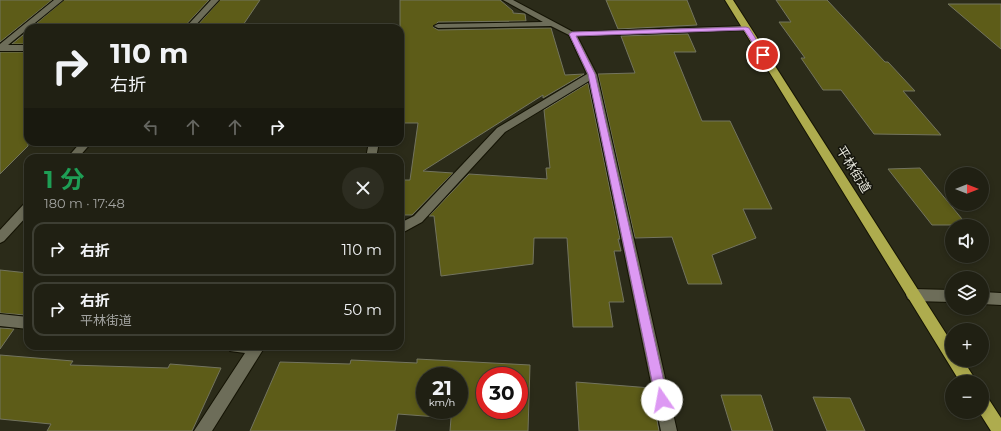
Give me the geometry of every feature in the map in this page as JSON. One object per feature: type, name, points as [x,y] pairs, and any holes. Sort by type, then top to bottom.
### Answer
[{"type":"highway","name":"平林街道","points":[[729,0],[945,345]]},
{"type":"highway","points":[[989,414],[1000,431]]},
{"type":"street","points":[[30,24],[59,0]]},
{"type":"street","points":[[193,24],[215,0]]},
{"type":"street","points":[[507,0],[572,34],[746,28]]},
{"type":"street","points":[[438,26],[552,24]]},
{"type":"street","points":[[24,28],[0,48],[24,48]]},
{"type":"street","points":[[572,34],[592,74],[669,431]]},
{"type":"street","points":[[404,227],[418,219],[501,130],[592,74]]},
{"type":"street","points":[[76,154],[83,146]]},
{"type":"street","points":[[0,238],[24,211]]},
{"type":"street","points":[[913,294],[945,296]]},
{"type":"street","points":[[989,298],[1001,299]]},
{"type":"street","points":[[0,320],[24,323]]},
{"type":"street","points":[[202,431],[257,350]]},
{"type":"building","points":[[0,0],[52,0],[0,42]]},
{"type":"building","points":[[64,0],[209,0],[187,24],[36,24]]},
{"type":"building","points":[[220,0],[260,0],[244,24],[199,24]]},
{"type":"building","points":[[400,0],[500,0],[513,11],[513,13],[525,14],[526,21],[438,22],[433,27],[438,30],[551,28],[565,75],[584,74],[543,98],[543,95],[423,171],[453,173],[412,215],[404,215],[404,180],[410,180],[418,123],[404,123],[404,24],[400,24]]},
{"type":"building","points":[[606,0],[687,0],[697,25],[618,29]]},
{"type":"building","points":[[776,0],[827,0],[885,62],[888,62],[915,91],[903,91],[941,135],[874,134],[841,90],[823,90],[801,58],[805,58],[779,22],[791,22]]},
{"type":"building","points":[[948,4],[1001,4],[1001,49]]},
{"type":"building","points":[[24,34],[24,44],[12,44]]},
{"type":"building","points":[[688,34],[696,52],[674,52],[702,121],[730,121],[772,209],[743,209],[756,238],[712,255],[722,284],[688,284],[672,237],[635,238],[598,74],[635,73],[621,36]]},
{"type":"building","points":[[0,52],[24,52],[24,146],[28,146],[0,174]]},
{"type":"building","points":[[588,83],[620,239],[618,239],[621,251],[614,251],[624,302],[609,302],[613,327],[573,327],[567,238],[534,238],[533,264],[441,276],[434,216],[429,216],[469,174],[547,179],[546,168],[550,168],[544,110]]},
{"type":"building","points":[[920,168],[945,198],[945,211],[955,211],[962,219],[945,219],[945,225],[932,225],[888,169]]},
{"type":"building","points":[[0,270],[24,273],[24,315],[0,313]]},
{"type":"building","points":[[0,328],[14,329],[0,349]]},
{"type":"building","points":[[0,355],[73,361],[70,365],[168,368],[170,364],[221,368],[192,431],[47,431],[51,424],[0,419]]},
{"type":"building","points":[[417,359],[530,365],[528,431],[450,431],[451,419],[468,419],[468,367],[416,367],[416,415],[398,414],[395,431],[250,431],[280,362],[350,364],[351,360],[417,363]]},
{"type":"building","points":[[576,382],[651,388],[659,431],[579,431]]},
{"type":"building","points":[[721,395],[761,395],[773,431],[732,431]]},
{"type":"building","points":[[813,397],[850,398],[865,431],[827,431]]},
{"type":"route","points":[[662,400],[592,74],[572,34],[746,28],[763,55]]}]
